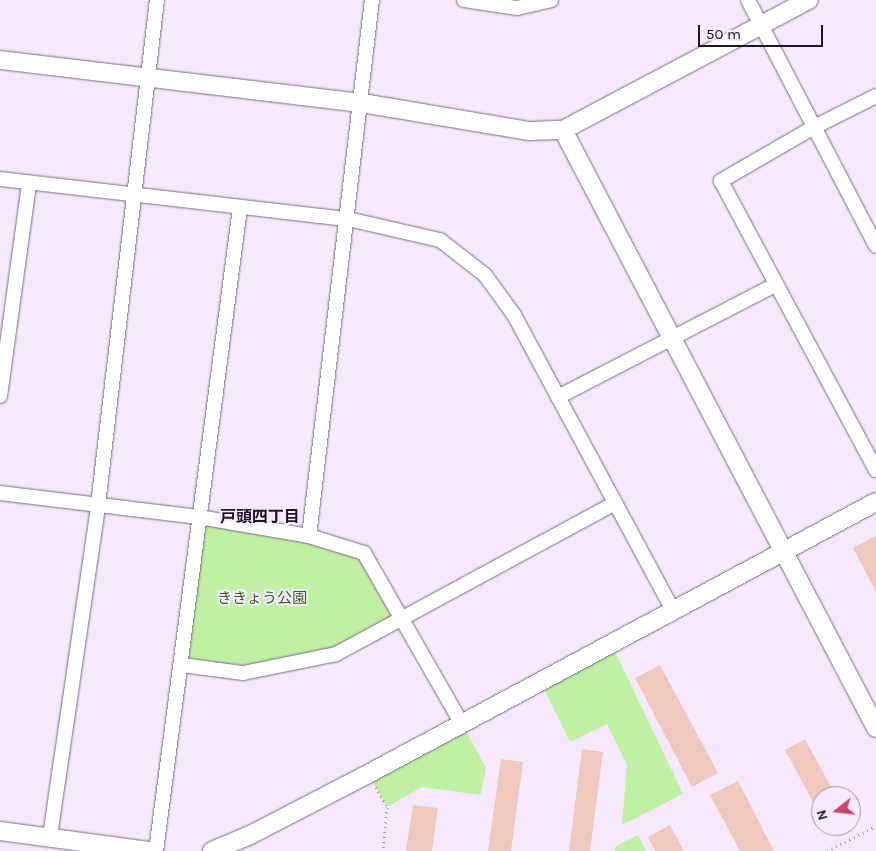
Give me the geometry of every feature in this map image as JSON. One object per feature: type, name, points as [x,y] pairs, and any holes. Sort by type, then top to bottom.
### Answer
[{"type":"street","points":[[50,836],[98,506],[132,197],[157,0]]},
{"type":"street","points":[[309,536],[362,103],[372,0]]},
{"type":"street","points":[[464,0],[517,8],[552,0]]},
{"type":"street","points":[[748,0],[876,246]]},
{"type":"street","points":[[0,60],[362,103],[530,131],[563,130],[808,0]]},
{"type":"street","points":[[876,96],[814,127],[721,181],[775,285],[876,470]]},
{"type":"street","points":[[563,130],[875,726]]},
{"type":"street","points":[[0,179],[132,197],[348,219],[440,240],[485,275],[514,315],[673,610]]},
{"type":"street","points":[[0,396],[30,183]]},
{"type":"street","points":[[156,851],[182,665],[199,517],[240,208]]},
{"type":"street","points":[[558,397],[775,285]]},
{"type":"street","points":[[0,493],[199,517],[309,536],[364,553],[404,619],[462,724]]},
{"type":"street","points":[[212,851],[250,835],[368,774],[876,502]]},
{"type":"street","points":[[182,665],[243,673],[336,654],[404,619],[615,503]]},
{"type":"street","points":[[0,830],[149,851]]},
{"type":"path","points":[[368,774],[387,806],[383,851]]},
{"type":"path","points":[[827,851],[876,826]]},
{"type":"green space","name":"ききょう公園","points":[[199,517],[364,553],[404,619],[336,654],[243,673],[182,665]]},
{"type":"green space","points":[[611,643],[683,794],[622,825],[627,764],[607,724],[570,742],[540,681]]},
{"type":"green space","points":[[462,724],[486,767],[481,795],[422,787],[387,807],[368,774]]},
{"type":"green space","points":[[638,835],[646,851],[615,851],[616,846]]},
{"type":"building","points":[[876,536],[876,592],[853,548]]},
{"type":"building","points":[[660,665],[718,773],[692,787],[635,678]]},
{"type":"building","points":[[805,739],[831,786],[811,786],[811,798],[785,750]]},
{"type":"building","points":[[582,749],[603,752],[590,851],[569,851]]},
{"type":"building","points":[[501,759],[523,762],[511,851],[488,851]]},
{"type":"building","points":[[738,781],[774,851],[740,851],[710,795]]},
{"type":"building","points":[[413,805],[438,808],[432,851],[406,851]]},
{"type":"building","points":[[670,825],[684,851],[655,851],[648,837]]},
{"type":"district","name":"戸頭四丁目","points":[[260,517]]}]
